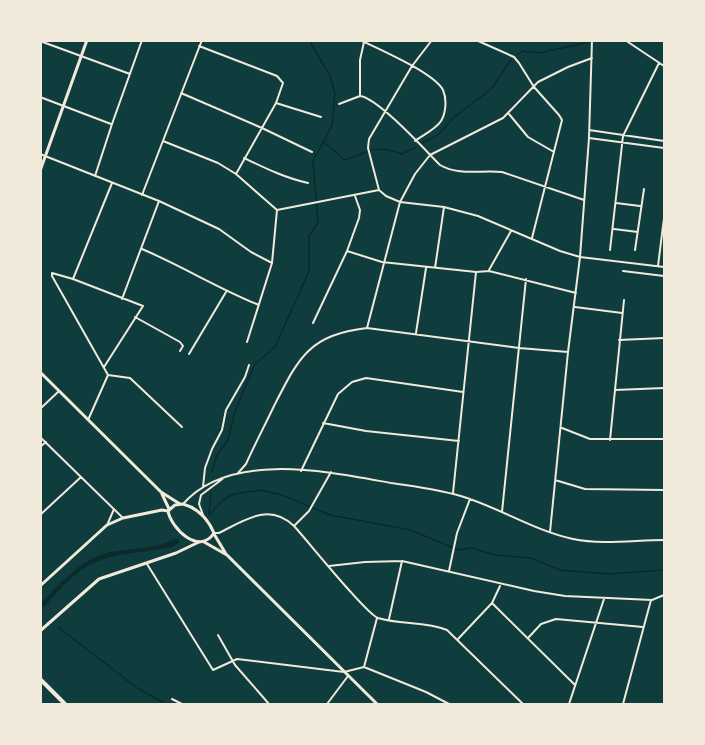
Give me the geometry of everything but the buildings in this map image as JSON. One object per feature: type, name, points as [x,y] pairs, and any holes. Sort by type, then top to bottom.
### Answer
[{"type":"main road","points":[[40,171],[87,40]]},
{"type":"main road","points":[[40,372],[160,492],[193,508],[205,518],[227,555],[377,705]]},
{"type":"main road","points":[[160,492],[169,510],[170,519],[179,531],[189,539],[204,542],[227,555]]},
{"type":"main road","points":[[40,586],[107,525],[123,518],[169,510],[181,504]]},
{"type":"main road","points":[[204,542],[213,534]]},
{"type":"main road","points":[[40,631],[99,579],[199,542]]},
{"type":"main road","points":[[40,679],[65,705]]},
{"type":"street","points":[[95,176],[111,124],[142,40]]},
{"type":"street","points":[[142,195],[202,40]]},
{"type":"street","points":[[432,40],[412,66],[367,145],[379,190],[400,202],[444,207],[478,216],[531,239],[580,256],[664,267]]},
{"type":"street","points":[[476,40],[514,57],[534,87],[562,120],[531,239]]},
{"type":"street","points":[[494,48],[496,40]]},
{"type":"street","points":[[550,532],[580,256],[589,138],[592,40]]},
{"type":"street","points":[[625,40],[664,66]]},
{"type":"street","points":[[40,41],[130,74]]},
{"type":"street","points":[[360,96],[362,41],[412,66],[437,82],[446,98],[441,123],[415,141]]},
{"type":"street","points":[[199,46],[277,76],[283,83],[276,103],[236,174]]},
{"type":"street","points":[[367,328],[382,262],[400,202],[415,174],[430,154],[509,114],[538,81],[592,58]]},
{"type":"street","points":[[610,250],[623,136],[659,63]]},
{"type":"street","points":[[181,93],[312,152]]},
{"type":"street","points":[[339,104],[360,96],[367,97],[448,170],[466,173],[502,172],[584,200]]},
{"type":"street","points":[[40,97],[111,124]]},
{"type":"street","points":[[276,103],[321,117]]},
{"type":"street","points":[[509,114],[528,137],[554,152]]},
{"type":"street","points":[[589,130],[664,141]]},
{"type":"street","points":[[589,138],[664,148]]},
{"type":"street","points":[[163,141],[218,163],[236,174],[277,210]]},
{"type":"street","points":[[40,154],[159,201],[219,229],[251,252],[272,263]]},
{"type":"street","points":[[244,158],[282,177],[308,183]]},
{"type":"street","points":[[73,279],[112,183]]},
{"type":"street","points":[[635,250],[644,189]]},
{"type":"street","points":[[277,210],[379,190]]},
{"type":"street","points":[[313,323],[347,251],[359,218],[360,210],[355,196]]},
{"type":"street","points":[[122,299],[159,201]]},
{"type":"street","points":[[616,203],[642,207]]},
{"type":"street","points":[[435,268],[444,207]]},
{"type":"street","points":[[247,342],[272,263],[277,210]]},
{"type":"street","points":[[658,266],[664,218]]},
{"type":"street","points":[[614,229],[638,232]]},
{"type":"street","points":[[489,271],[511,231]]},
{"type":"street","points":[[142,249],[166,259],[226,292],[259,305]]},
{"type":"street","points":[[347,251],[382,262],[426,268],[489,271],[576,293]]},
{"type":"street","points":[[416,334],[426,268]]},
{"type":"street","points":[[623,271],[664,276]]},
{"type":"street","points":[[453,493],[476,272]]},
{"type":"street","points":[[104,367],[143,306],[53,273],[52,276],[108,375]]},
{"type":"street","points":[[502,512],[526,279]]},
{"type":"street","points":[[189,354],[226,292]]},
{"type":"street","points":[[610,440],[624,300]]},
{"type":"street","points":[[574,307],[622,313]]},
{"type":"street","points":[[135,317],[180,342],[183,346],[180,351]]},
{"type":"street","points":[[237,474],[246,464],[291,373],[304,353],[330,336],[344,331],[367,328],[519,348],[568,352]]},
{"type":"street","points":[[619,340],[664,338]]},
{"type":"street","points":[[203,488],[205,468],[222,430],[226,410],[245,377],[249,365]]},
{"type":"street","points":[[88,420],[108,375]]},
{"type":"street","points":[[108,375],[130,378],[182,427]]},
{"type":"street","points":[[301,471],[338,394],[358,379],[377,379],[463,392]]},
{"type":"street","points":[[615,390],[664,388]]},
{"type":"street","points":[[40,409],[59,391]]},
{"type":"street","points":[[323,423],[366,431],[459,441]]},
{"type":"street","points":[[561,428],[590,440],[664,439]]},
{"type":"street","points":[[40,437],[123,518]]},
{"type":"street","points":[[40,447],[46,442]]},
{"type":"street","points":[[181,504],[203,488],[237,474],[265,470],[331,472],[453,493],[550,532],[574,539],[664,540]]},
{"type":"street","points":[[294,526],[309,510],[331,472]]},
{"type":"street","points":[[205,518],[200,508],[201,495],[228,476]]},
{"type":"street","points":[[40,515],[81,477]]},
{"type":"street","points":[[554,480],[585,489],[664,490]]},
{"type":"street","points":[[449,571],[470,499]]},
{"type":"street","points":[[107,525],[114,509]]},
{"type":"street","points":[[213,534],[267,513],[284,516],[377,618],[436,626],[447,630],[524,705]]},
{"type":"street","points":[[329,566],[402,561],[501,585],[565,596],[652,600],[664,597]]},
{"type":"street","points":[[389,619],[402,561]]},
{"type":"street","points":[[147,563],[213,670],[237,659],[344,672],[364,667],[433,694],[448,705]]},
{"type":"street","points":[[458,639],[492,603],[501,585]]},
{"type":"street","points":[[569,705],[605,598]]},
{"type":"street","points":[[622,705],[652,600]]},
{"type":"street","points":[[492,603],[575,685]]},
{"type":"street","points":[[364,667],[377,618]]},
{"type":"street","points":[[528,638],[542,624],[555,619],[643,627]]},
{"type":"street","points":[[218,635],[235,666],[268,705]]},
{"type":"street","points":[[327,705],[348,676]]},
{"type":"street","points":[[172,699],[182,705]]},
{"type":"water","points":[[176,538],[180,542],[174,546],[119,555],[88,566],[69,580],[41,610],[41,603],[85,562],[103,554],[152,546],[170,542]]},
{"type":"waterway","points":[[212,471],[217,455],[228,440],[235,411],[255,364],[275,347],[309,271],[309,236],[318,222],[313,161],[332,125],[335,93],[330,76],[311,44],[311,40]]},
{"type":"waterway","points":[[517,55],[523,51],[539,53],[589,42]]},
{"type":"waterway","points":[[422,143],[438,135],[453,118],[491,89],[511,60]]},
{"type":"waterway","points":[[324,142],[345,160],[366,152]]},
{"type":"waterway","points":[[371,150],[380,149],[402,154],[416,147]]},
{"type":"waterway","points":[[209,515],[223,500],[234,494],[261,490],[282,495],[330,515],[411,530],[458,550],[471,548],[495,555],[531,558],[560,570],[609,574],[664,570]]},
{"type":"waterway","points":[[209,514],[211,492]]},
{"type":"waterway","points":[[58,627],[137,688],[166,704]]}]
